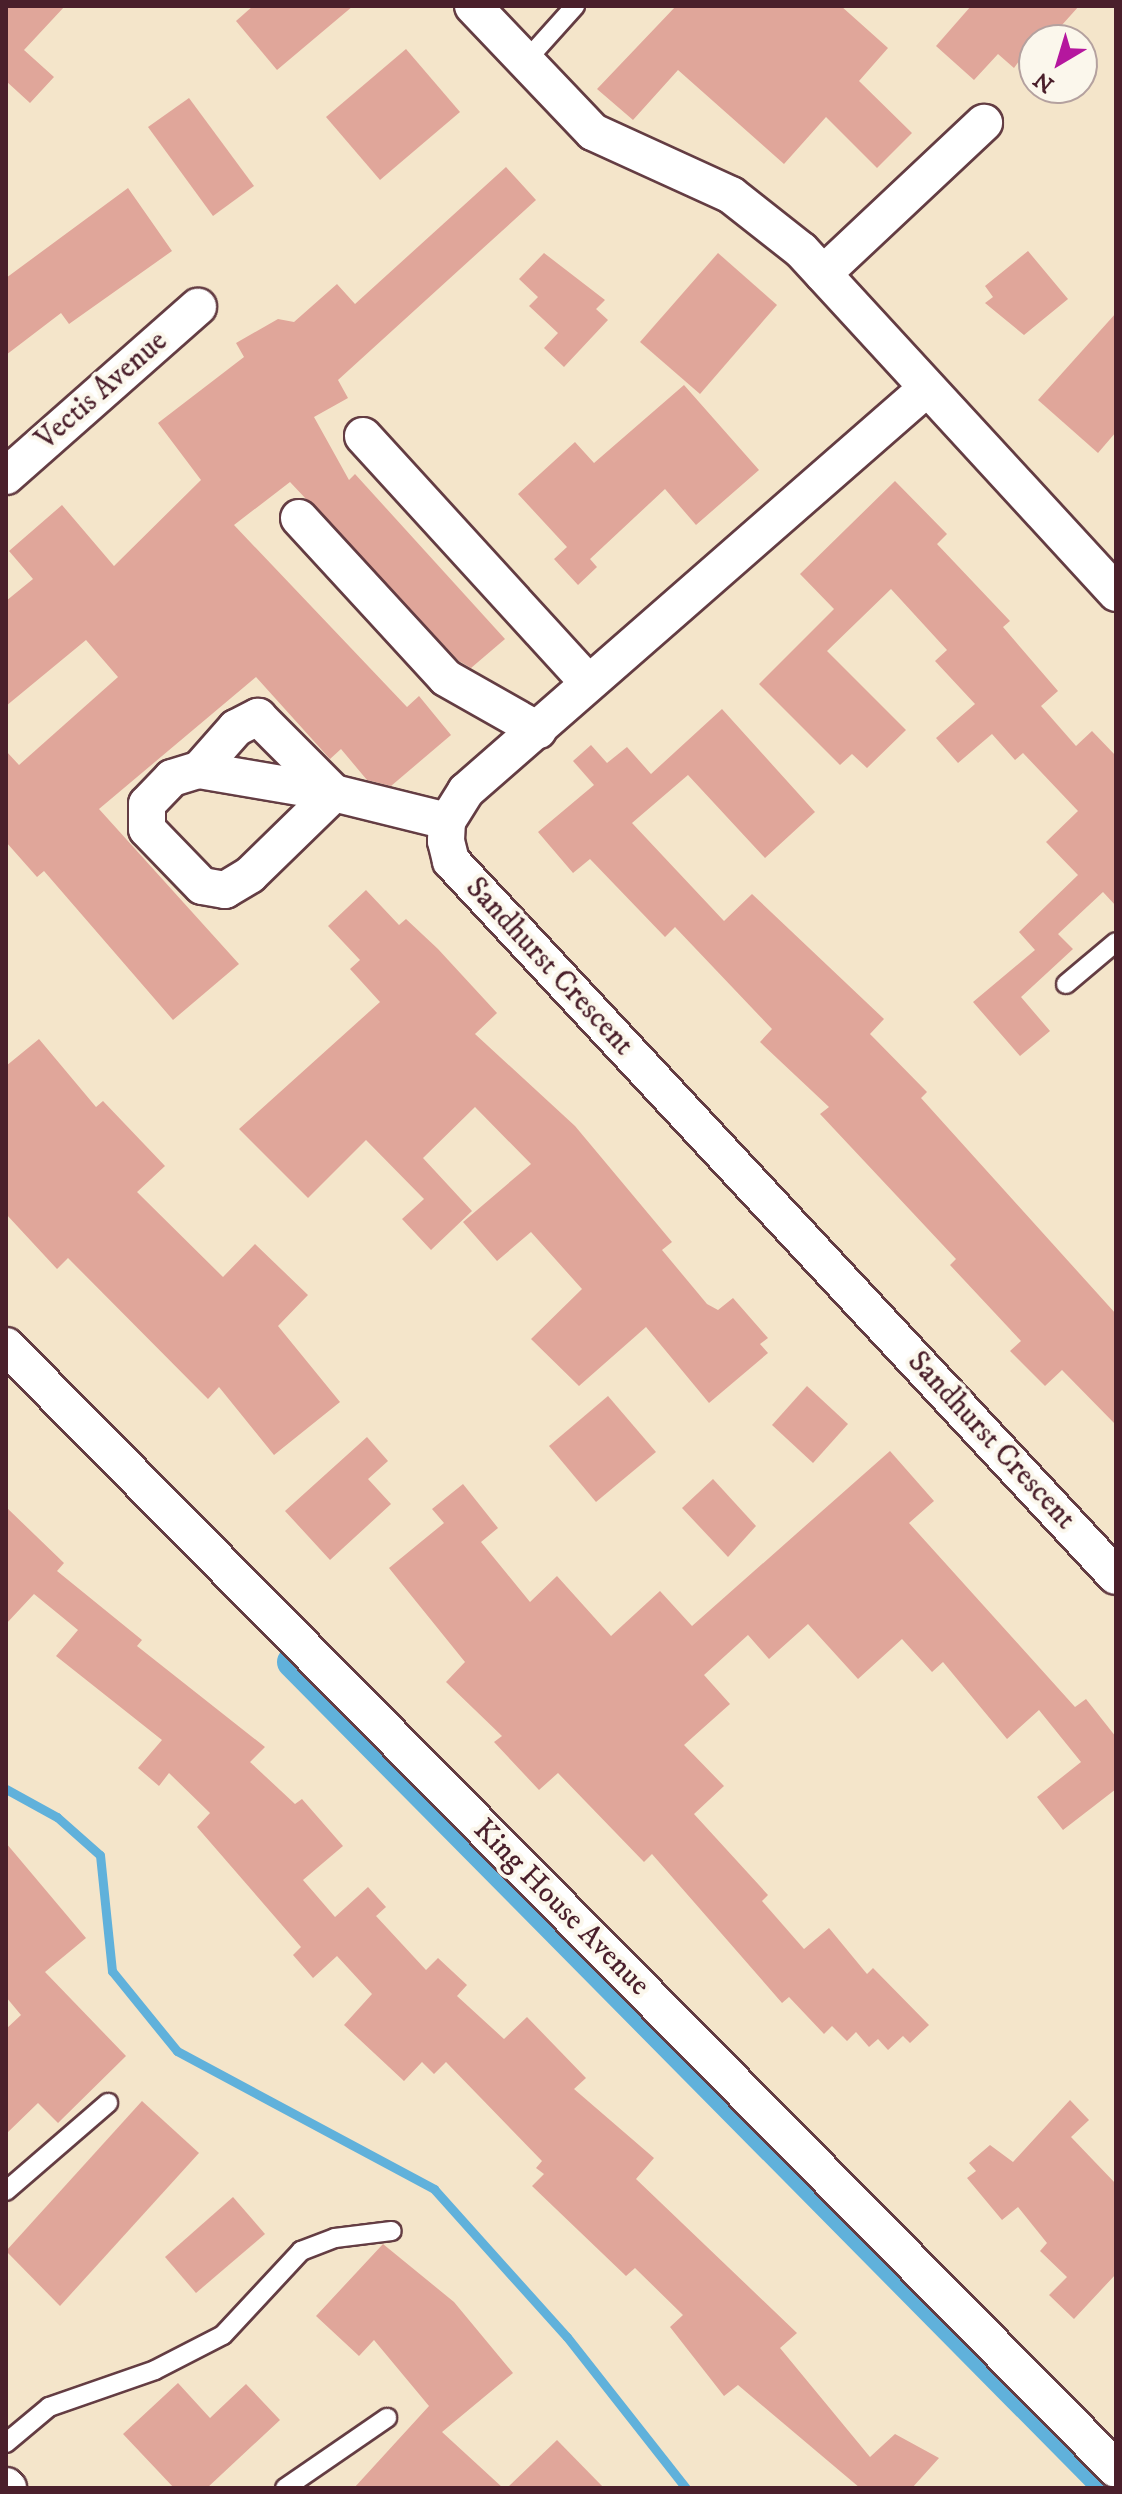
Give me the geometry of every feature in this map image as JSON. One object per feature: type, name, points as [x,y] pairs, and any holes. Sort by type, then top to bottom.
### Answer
[{"type":"street","points":[[473,6],[523,64],[593,132],[731,195],[823,274],[1116,593]]},
{"type":"street","points":[[823,274],[984,123]]},
{"type":"street","name":"Vectis Avenue","points":[[6,476],[198,307]]},
{"type":"street","points":[[334,793],[225,890],[202,886],[147,829],[147,804],[172,778],[199,770],[334,793],[447,821],[466,791],[926,389]]},
{"type":"street","points":[[363,436],[588,682]]},
{"type":"street","points":[[299,518],[446,678],[538,730]]},
{"type":"street","points":[[199,770],[236,728],[258,717],[334,793]]},
{"type":"street","name":"Sandhurst Crescent","points":[[447,821],[451,861],[1116,1576]]},
{"type":"street","name":"King House Avenue","points":[[6,1346],[1116,2469]]},
{"type":"lane","points":[[523,64],[575,6]]},
{"type":"lane","points":[[1066,984],[1116,942]]},
{"type":"lane","points":[[6,2191],[108,2103]]},
{"type":"lane","points":[[6,2443],[49,2407],[155,2370],[223,2335],[301,2251],[335,2238],[392,2231]]},
{"type":"lane","points":[[285,2488],[387,2418]]},
{"type":"building","points":[[6,6],[65,6],[24,50],[54,77],[30,103],[6,81]]},
{"type":"building","points":[[253,6],[353,6],[277,70],[236,21]]},
{"type":"building","points":[[676,6],[841,6],[888,48],[859,81],[912,133],[877,168],[826,117],[784,164],[678,70],[633,120],[597,89]]},
{"type":"building","points":[[971,6],[1079,6],[1063,24],[1018,24],[1018,62],[1014,68],[998,54],[974,80],[936,46]]},
{"type":"building","points":[[406,49],[460,112],[380,180],[326,117]]},
{"type":"building","points":[[189,98],[254,186],[213,216],[148,127]]},
{"type":"building","points":[[506,167],[536,200],[338,380],[348,398],[314,417],[349,480],[355,474],[505,639],[471,668],[459,661],[290,482],[234,525],[407,707],[419,696],[451,735],[391,786],[367,780],[341,749],[330,759],[256,677],[99,809],[239,964],[173,1020],[44,871],[37,877],[6,842],[6,751],[19,765],[118,677],[86,640],[6,706],[6,601],[33,579],[9,551],[62,505],[114,566],[201,480],[158,423],[244,357],[236,343],[278,319],[294,322],[337,284],[355,304]]},
{"type":"building","points":[[128,188],[172,251],[69,324],[61,313],[6,355],[6,278]]},
{"type":"building","points":[[1028,251],[1068,299],[1024,335],[985,303],[993,297],[985,286]]},
{"type":"building","points":[[544,253],[605,300],[596,309],[608,320],[564,367],[544,348],[558,333],[529,306],[538,297],[519,279]]},
{"type":"building","points":[[718,253],[777,305],[700,394],[640,342]]},
{"type":"building","points":[[1116,313],[1116,432],[1098,453],[1038,400]]},
{"type":"building","points":[[684,385],[759,470],[696,525],[665,489],[590,559],[597,567],[578,585],[554,559],[567,547],[518,494],[575,442],[594,463]]},
{"type":"building","points":[[895,481],[947,534],[937,544],[1010,621],[1003,627],[1058,691],[1041,706],[1076,746],[1092,731],[1116,756],[1116,906],[1103,892],[1058,934],[1073,949],[1021,997],[1050,1031],[1020,1056],[973,1002],[1035,950],[1019,932],[1078,875],[1046,842],[1078,811],[1023,753],[1015,760],[992,734],[958,763],[936,738],[975,704],[935,661],[947,650],[891,589],[827,651],[906,730],[867,768],[852,754],[840,765],[759,684],[834,609],[800,574]]},
{"type":"building","points":[[722,709],[815,812],[765,858],[688,775],[632,823],[724,921],[752,894],[884,1019],[870,1034],[927,1092],[921,1098],[1116,1314],[1116,1425],[1062,1370],[1045,1386],[1010,1351],[1021,1341],[950,1265],[956,1259],[820,1114],[829,1107],[760,1042],[772,1029],[675,927],[665,937],[590,859],[573,873],[538,832],[594,785],[573,761],[591,745],[607,763],[627,747],[651,774]]},
{"type":"building","points":[[366,890],[399,925],[406,919],[438,949],[497,1013],[475,1034],[575,1126],[672,1242],[662,1250],[707,1304],[718,1310],[733,1298],[768,1338],[760,1344],[768,1353],[709,1403],[646,1327],[579,1386],[531,1339],[582,1289],[531,1232],[497,1261],[463,1222],[531,1164],[475,1107],[423,1158],[472,1211],[431,1250],[402,1219],[424,1199],[366,1140],[308,1198],[239,1129],[380,1002],[350,969],[360,960],[328,926]]},
{"type":"building","points":[[39,1039],[96,1107],[103,1101],[165,1166],[137,1192],[223,1277],[255,1244],[308,1295],[278,1326],[340,1402],[274,1455],[219,1387],[208,1399],[68,1258],[57,1269],[6,1214],[6,1066]]},
{"type":"building","points":[[807,1386],[848,1424],[813,1463],[772,1425]]},
{"type":"building","points":[[608,1396],[656,1452],[596,1502],[549,1446]]},
{"type":"building","points":[[367,1437],[388,1461],[368,1479],[391,1504],[330,1560],[285,1511]]},
{"type":"building","points":[[890,1451],[934,1501],[909,1523],[1075,1707],[1086,1699],[1116,1737],[1116,1789],[1063,1830],[1037,1797],[1081,1762],[1039,1710],[1007,1739],[943,1662],[932,1672],[902,1639],[858,1679],[808,1624],[769,1659],[748,1635],[704,1675],[730,1704],[684,1745],[724,1786],[694,1814],[768,1895],[762,1901],[804,1949],[829,1928],[867,1974],[873,1968],[929,2025],[910,2043],[903,2036],[888,2050],[878,2039],[869,2047],[856,2032],[847,2041],[832,2026],[824,2034],[789,1997],[782,2003],[652,1854],[644,1862],[558,1773],[539,1790],[494,1742],[502,1736],[446,1682],[465,1662],[389,1568],[444,1523],[432,1509],[463,1484],[498,1528],[481,1542],[530,1602],[557,1576],[611,1636],[660,1591],[692,1626]]},
{"type":"building","points":[[713,1479],[756,1526],[728,1557],[682,1508]]},
{"type":"building","points":[[6,1507],[64,1563],[57,1571],[142,1640],[137,1646],[265,1747],[250,1762],[295,1804],[302,1799],[343,1846],[303,1880],[335,1917],[368,1887],[386,1907],[376,1916],[426,1970],[438,1958],[467,1985],[457,1996],[504,2039],[527,2017],[586,2078],[574,2089],[654,2158],[636,2179],[797,2333],[780,2348],[870,2457],[895,2434],[939,2458],[912,2488],[860,2488],[738,2385],[724,2396],[670,2327],[683,2315],[635,2268],[626,2276],[532,2186],[544,2174],[536,2168],[542,2161],[446,2062],[434,2074],[422,2062],[404,2081],[344,2025],[372,1994],[337,1956],[313,1978],[293,1955],[301,1947],[197,1827],[210,1813],[169,1773],[159,1786],[138,1768],[162,1740],[56,1656],[78,1630],[34,1594],[6,1624]]},
{"type":"building","points":[[6,1843],[86,1938],[45,1972],[126,2056],[58,2123],[38,2103],[6,2134],[6,2029],[21,2015],[6,1997]]},
{"type":"building","points":[[1070,2100],[1089,2120],[1071,2137],[1116,2184],[1116,2274],[1074,2319],[1049,2295],[1067,2277],[1040,2251],[1047,2243],[1018,2207],[1002,2220],[967,2178],[976,2171],[969,2163],[990,2145],[1013,2162]]},
{"type":"building","points":[[142,2101],[199,2153],[60,2306],[6,2251]]},
{"type":"building","points":[[233,2197],[265,2234],[196,2293],[165,2257]]},
{"type":"building","points":[[383,2244],[454,2302],[513,2373],[442,2432],[503,2488],[354,2488],[429,2406],[374,2340],[359,2356],[316,2316]]},
{"type":"building","points":[[178,2383],[210,2418],[246,2384],[280,2420],[207,2488],[174,2488],[123,2434]]},
{"type":"building","points":[[557,2440],[604,2488],[507,2488]]},
{"type":"waterway","points":[[293,1662],[1110,2488]]},
{"type":"waterway","points":[[6,1789],[57,1817],[100,1855],[112,1971],[177,2051],[434,2189],[567,2337],[686,2488]]}]
